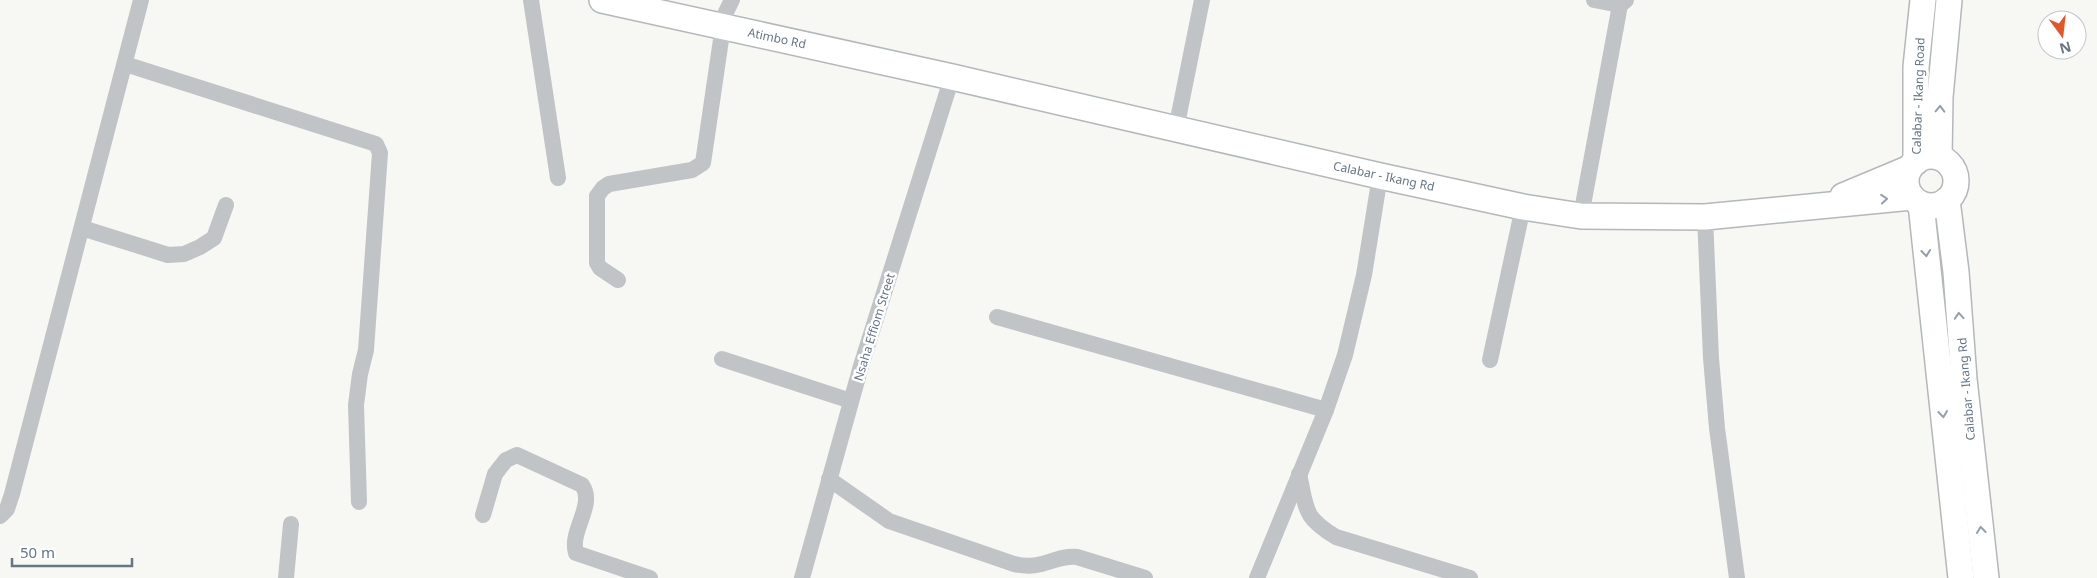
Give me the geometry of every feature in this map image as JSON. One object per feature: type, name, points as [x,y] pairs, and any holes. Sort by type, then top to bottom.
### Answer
[{"type":"main road","name":"Atimbo Rd","points":[[602,0],[952,77]]},
{"type":"main road","name":"Calabar - Ikang Road","points":[[1921,162],[1916,67],[1922,0]]},
{"type":"main road","name":"Calabar - Ikang Road","points":[[1921,162],[1940,97],[1948,0]]},
{"type":"main road","name":"Calabar - Ikang Rd","points":[[952,77],[1380,176],[1523,207],[1581,216],[1705,217],[1822,204],[1916,201],[1961,578]]},
{"type":"main road","name":"Calabar - Ikang Rd","points":[[1822,204],[1921,162]]},
{"type":"main road","points":[[1921,162],[1949,163],[1956,176],[1954,191],[1947,200],[1932,206],[1916,201],[1906,183],[1921,162]]},
{"type":"main road","name":"Calabar - Ikang Rd","points":[[1947,200],[1956,272],[1964,379],[1986,578]]},
{"type":"street","points":[[0,516],[7,509],[12,494],[141,0]]},
{"type":"street","points":[[530,0],[558,178]]},
{"type":"street","points":[[618,280],[600,268],[597,263],[596,196],[602,188],[609,184],[692,170],[703,163],[721,26],[732,0]]},
{"type":"street","points":[[1176,129],[1202,0]]},
{"type":"street","points":[[1581,216],[1623,2],[1594,0]]},
{"type":"street","points":[[125,64],[376,144],[380,153],[366,350],[360,374],[356,405],[359,502]]},
{"type":"street","name":"Nsaha Effiom Street","points":[[802,578],[852,401],[952,77]]},
{"type":"street","points":[[1257,578],[1326,410],[1345,355],[1364,275],[1380,176]]},
{"type":"street","points":[[82,228],[168,255],[184,254],[214,238],[226,205]]},
{"type":"street","points":[[1490,360],[1523,207]]},
{"type":"street","points":[[1705,217],[1711,358],[1716,419],[1737,578]]},
{"type":"street","points":[[997,317],[1326,410]]},
{"type":"street","points":[[722,359],[852,401]]},
{"type":"street","points":[[483,515],[495,474],[506,460],[517,455],[582,485],[586,491],[586,499],[574,545],[576,553],[650,578]]},
{"type":"street","points":[[1299,474],[1307,511],[1312,520],[1336,537],[1470,578]]},
{"type":"street","points":[[829,479],[889,521],[1014,564],[1028,567],[1070,556],[1145,578]]},
{"type":"street","points":[[286,578],[291,524]]}]
